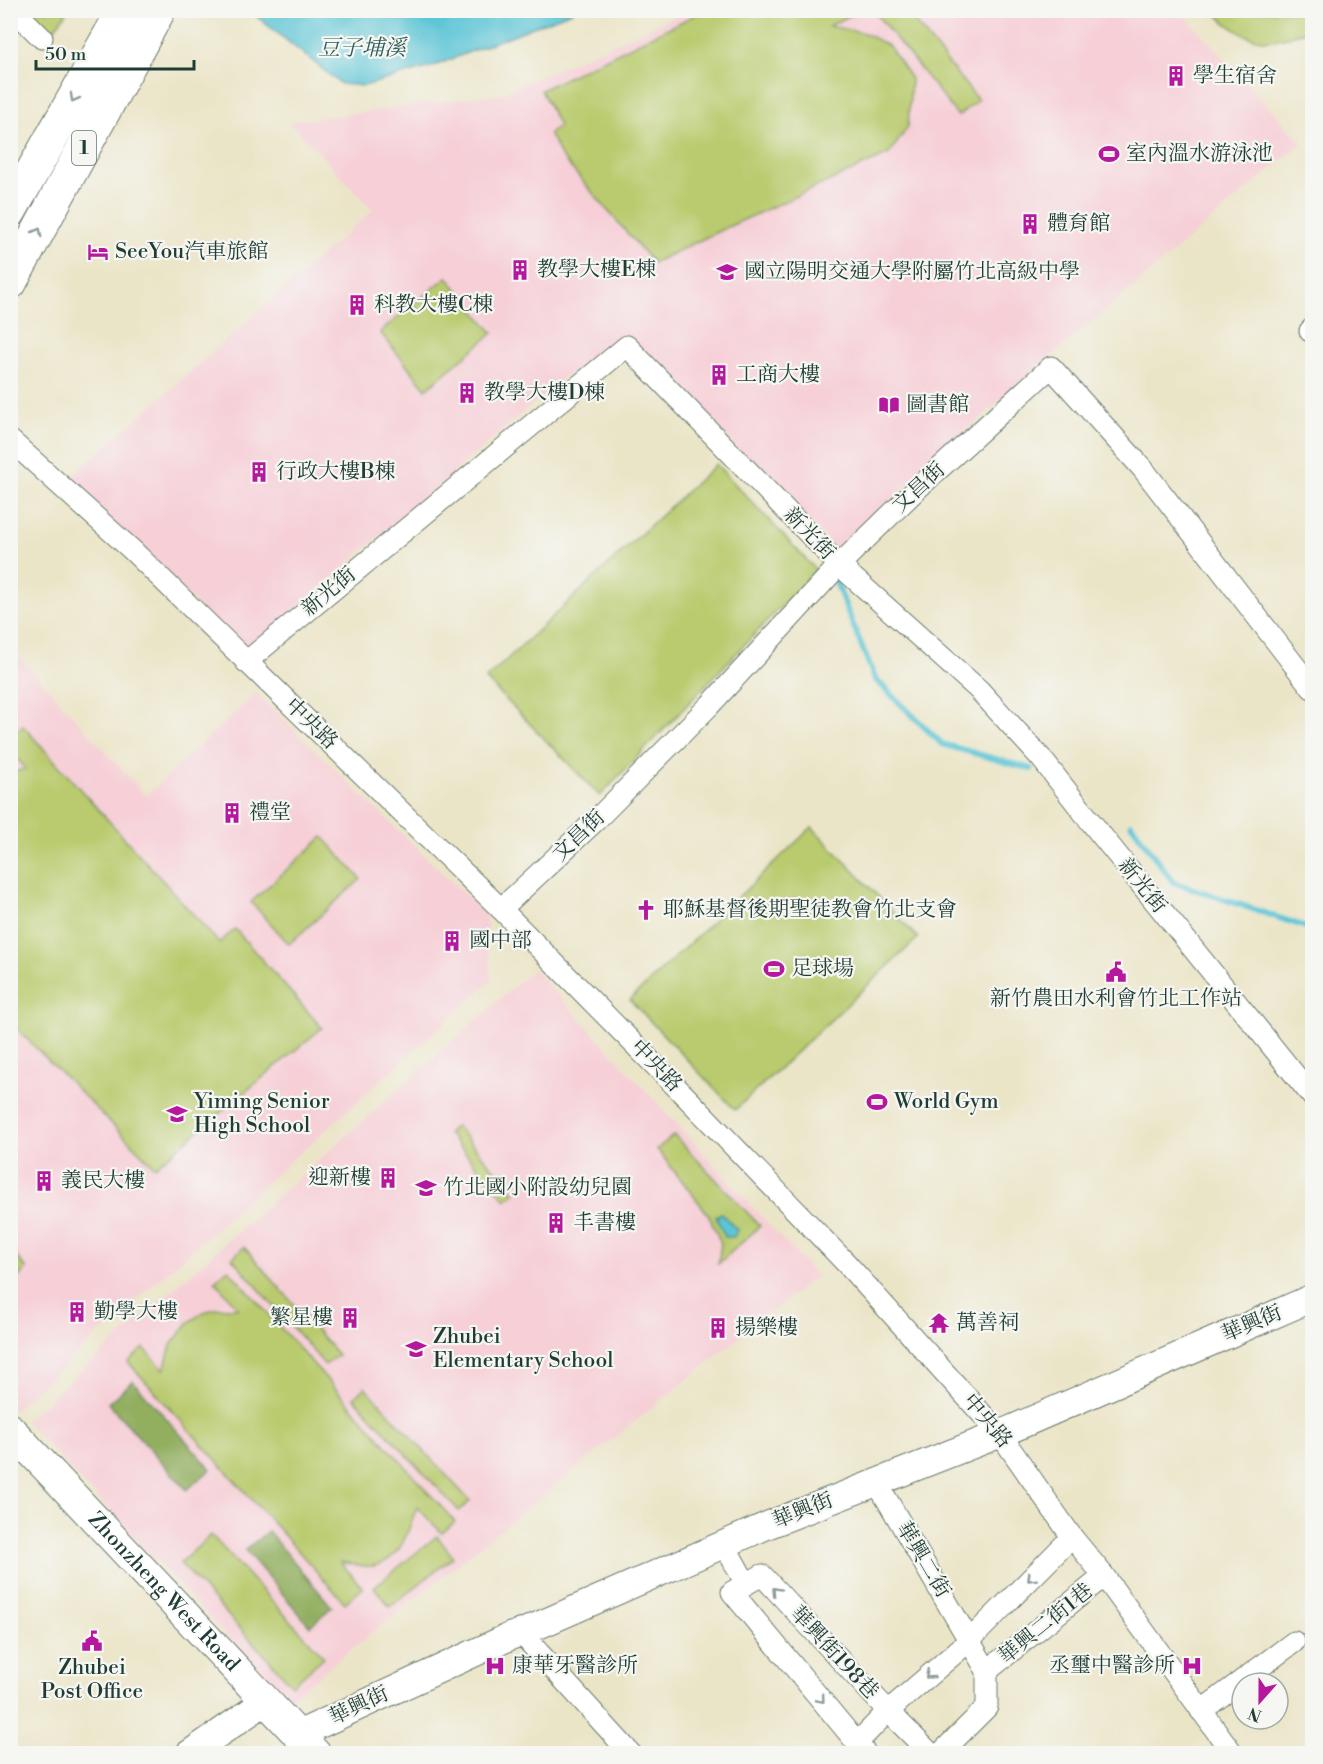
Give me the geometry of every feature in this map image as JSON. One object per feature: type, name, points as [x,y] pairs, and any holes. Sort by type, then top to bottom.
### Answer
[{"type":"main road","name":"1","points":[[10,211],[124,10]]},
{"type":"main road","name":"1","points":[[10,284],[158,11]]},
{"type":"main road","name":"Zhonzheng West Road","points":[[10,1429],[308,1744]]},
{"type":"street","points":[[14,10],[42,38]]},
{"type":"street","name":"新光街","points":[[246,662],[627,346],[839,565],[979,690],[1041,758],[1312,1096]]},
{"type":"street","name":"文昌街","points":[[501,909],[596,820],[710,705],[839,565],[917,489],[1051,367],[1143,469],[1312,688]]},
{"type":"street","name":"中央路","points":[[10,440],[132,550],[501,909],[846,1263],[1000,1434],[1072,1536],[1104,1576],[1233,1754]]},
{"type":"street","name":"華興街","points":[[308,1744],[511,1635],[521,1633],[610,1592],[876,1481],[1000,1434],[1312,1298]]},
{"type":"street","name":"華興二街","points":[[876,1481],[987,1671],[987,1707],[940,1754]]},
{"type":"street","name":"華興二街1巷","points":[[970,1640],[1072,1536]]},
{"type":"street","points":[[724,1544],[746,1584]]},
{"type":"street","name":"華興街198巷","points":[[762,1575],[888,1711],[862,1748],[732,1592],[762,1575]]},
{"type":"street","name":"華興二街1巷","points":[[987,1671],[1104,1576]]},
{"type":"street","points":[[521,1633],[631,1754]]},
{"type":"street","points":[[932,1754],[888,1711],[970,1640]]},
{"type":"street","points":[[1200,1711],[1294,1642]]},
{"type":"street","points":[[189,1754],[266,1701]]},
{"type":"shaded area","name":"國立陽明交通大學附屬竹北高級中學","points":[[688,11],[1180,11],[1302,143],[1024,379],[836,549],[625,334],[563,378],[245,652],[69,479],[373,210],[289,122],[501,94]]},
{"type":"shaded area","name":"Yiming Senior High School","points":[[11,648],[146,796],[256,693],[486,915],[491,981],[14,1410],[11,1406]]},
{"type":"shaded area","name":"Zhubei Elementary School","points":[[534,969],[816,1276],[287,1701],[25,1421]]},
{"type":"green space","points":[[705,10],[859,11],[829,26],[864,33],[889,46],[911,79],[908,127],[889,154],[653,263],[561,156],[549,133],[559,126],[541,90]]},
{"type":"green space","points":[[28,11],[68,11],[51,33]]},
{"type":"green space","points":[[882,11],[906,11],[978,100],[958,116],[877,15]]},
{"type":"green space","points":[[1214,11],[1312,11],[1312,29],[1281,38],[1263,40],[1239,32]]},
{"type":"green space","points":[[447,277],[493,333],[426,389],[380,332]]},
{"type":"green space","points":[[716,464],[816,570],[600,796],[486,679]]},
{"type":"green space","points":[[23,726],[219,943],[235,929],[322,1028],[155,1167],[11,1023],[11,772],[26,769],[11,752],[10,736]]},
{"type":"green space","name":"足球場","points":[[812,827],[918,938],[735,1110],[630,1000]]},
{"type":"green space","points":[[323,837],[361,879],[289,944],[251,902]]},
{"type":"green space","points":[[456,1126],[515,1193],[506,1200],[448,1133]]},
{"type":"green space","points":[[674,1135],[760,1226],[718,1264],[721,1243],[708,1214],[657,1149]]},
{"type":"green space","points":[[244,1247],[338,1355],[325,1365],[232,1258]]},
{"type":"green space","points":[[11,1251],[27,1269],[11,1284]]},
{"type":"green space","points":[[228,1269],[455,1522],[442,1533],[417,1507],[403,1543],[398,1551],[384,1563],[362,1566],[340,1562],[363,1588],[345,1603],[128,1362],[144,1348],[164,1370],[171,1345],[188,1323],[204,1312],[218,1308],[238,1308],[215,1281]]},
{"type":"green space","points":[[133,1381],[211,1469],[187,1490],[108,1403]]},
{"type":"green space","points":[[365,1387],[470,1501],[459,1511],[354,1398]]},
{"type":"green space","points":[[268,1531],[332,1607],[310,1626],[245,1550]]},
{"type":"green space","points":[[211,1535],[324,1657],[292,1685],[180,1563]]},
{"type":"green space","points":[[437,1536],[453,1557],[390,1607],[374,1587]]},
{"type":"water","name":"豆子埔溪","points":[[250,11],[574,11],[434,66],[364,86],[341,84]]},
{"type":"water","points":[[721,1213],[737,1230],[734,1237],[725,1237],[716,1217]]},
{"type":"waterway","points":[[835,580],[875,679],[942,744],[1031,769]]},
{"type":"waterway","points":[[1131,824],[1173,882],[1312,929]]},
{"type":"place","name":"學生宿舍","points":[[1176,76]]},
{"type":"place","name":"室內溫水游泳池","points":[[1109,154]]},
{"type":"place","name":"體育館","points":[[1030,224]]},
{"type":"place","name":"SeeYou汽車旅館","points":[[98,252]]},
{"type":"place","name":"教學大樓E棟","points":[[520,270]]},
{"type":"place","name":"國立陽明交通大學附屬竹北高級中學","points":[[727,272]]},
{"type":"place","name":"科教大樓C棟","points":[[357,305]]},
{"type":"place","name":"工商大樓","points":[[719,375]]},
{"type":"place","name":"教學大樓D棟","points":[[467,393]]},
{"type":"place","name":"圖書館","points":[[889,405]]},
{"type":"place","name":"行政大樓B棟","points":[[259,472]]},
{"type":"place","name":"禮堂","points":[[232,813]]},
{"type":"place","name":"耶穌基督後期聖徒教會竹北支會","points":[[646,910]]},
{"type":"place","name":"國中部","points":[[452,941]]},
{"type":"place","name":"足球場","points":[[774,969]]},
{"type":"place","name":"新竹農田水利會竹北工作站","points":[[1116,972]]},
{"type":"place","name":"World Gym","points":[[877,1102]]},
{"type":"place","name":"Yiming Senior High School","points":[[177,1114]]},
{"type":"place","name":"迎新樓","points":[[388,1178]]},
{"type":"place","name":"義民大樓","points":[[44,1181]]},
{"type":"place","name":"竹北國小附設幼兒園","points":[[426,1188]]},
{"type":"place","name":"丰書樓","points":[[556,1223]]},
{"type":"place","name":"勤學大樓","points":[[77,1312]]},
{"type":"place","name":"繁星樓","points":[[350,1318]]},
{"type":"place","name":"萬善祠","points":[[939,1323]]},
{"type":"place","name":"揚樂樓","points":[[718,1328]]},
{"type":"place","name":"Zhubei Elementary School","points":[[416,1349]]},
{"type":"place","name":"Zhubei Post Office","points":[[92,1641]]},
{"type":"place","name":"康華牙醫診所","points":[[495,1666]]},
{"type":"place","name":"丞璽中醫診所","points":[[1192,1666]]}]
